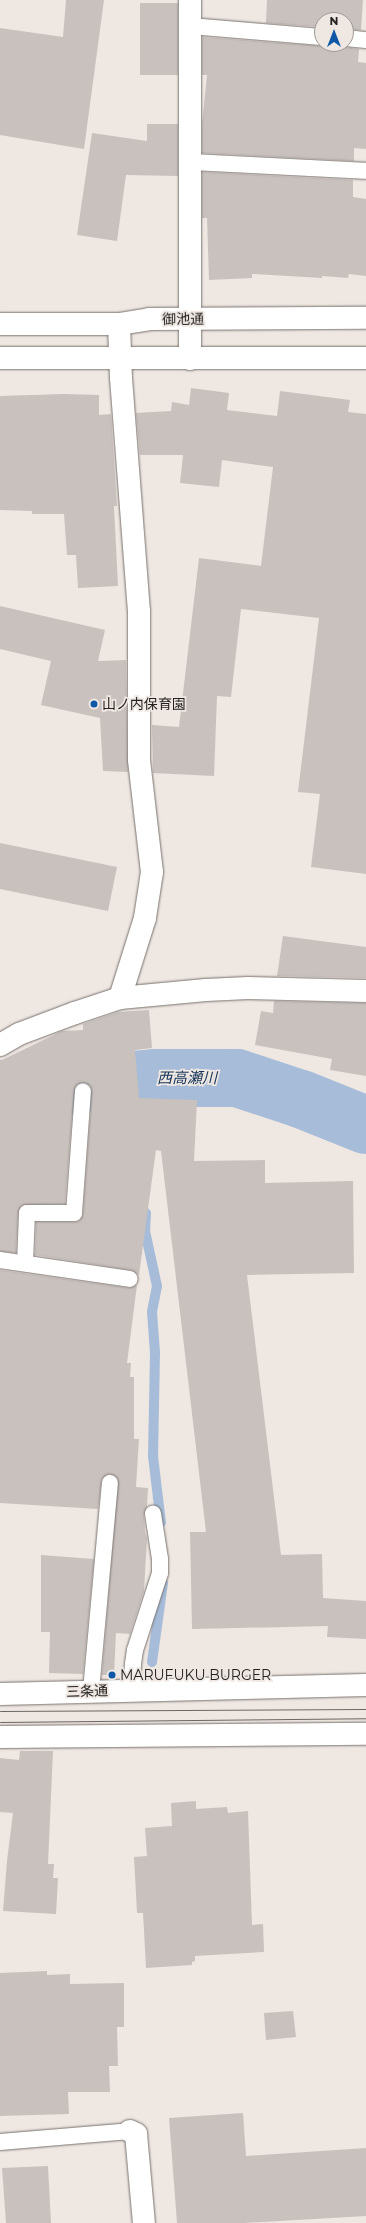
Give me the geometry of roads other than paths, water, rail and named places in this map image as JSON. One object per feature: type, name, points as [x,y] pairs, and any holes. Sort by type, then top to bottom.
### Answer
[{"type":"street","points":[[190,0],[190,359]]},
{"type":"street","name":"御池通","points":[[0,324],[119,324],[149,319],[366,318]]},
{"type":"street","points":[[119,324],[120,359],[139,611],[139,760],[152,872],[145,918],[120,998]]},
{"type":"street","points":[[0,358],[366,358]]},
{"type":"street","points":[[0,1045],[19,1034],[68,1015],[120,998],[206,990],[248,988],[366,990]]},
{"type":"street","name":"三条通","points":[[0,1694],[366,1685]]},
{"type":"street","points":[[0,1737],[366,1734]]},
{"type":"street","points":[[130,2131],[136,2134],[144,2223]]},
{"type":"lane","points":[[190,26],[314,36]]},
{"type":"lane","points":[[354,39],[366,40]]},
{"type":"lane","points":[[190,162],[366,171]]},
{"type":"lane","points":[[24,1263],[27,1213],[74,1213],[83,1091]]},
{"type":"lane","points":[[0,1260],[130,1279]]},
{"type":"lane","points":[[91,1691],[110,1483]]},
{"type":"lane","points":[[132,1690],[135,1650],[160,1573],[160,1559],[153,1514]]},
{"type":"lane","points":[[0,2142],[130,2131]]},
{"type":"waterway","points":[[152,1111],[155,1078]]},
{"type":"waterway","name":"西高瀬川","points":[[0,1089],[46,1087],[155,1078],[237,1078],[301,1099],[366,1125]]},
{"type":"waterway","points":[[146,1213],[145,1231],[157,1286],[152,1312],[155,1353],[153,1456],[161,1523]]},
{"type":"waterway","points":[[152,1662],[163,1583]]},
{"type":"tram line","points":[[0,1711],[366,1709]]},
{"type":"tram line","points":[[0,1722],[366,1718]]},
{"type":"place","name":"山ノ内保育園","points":[[94,704]]},
{"type":"place","name":"MARUFUKU BURGER","points":[[112,1675]]}]
